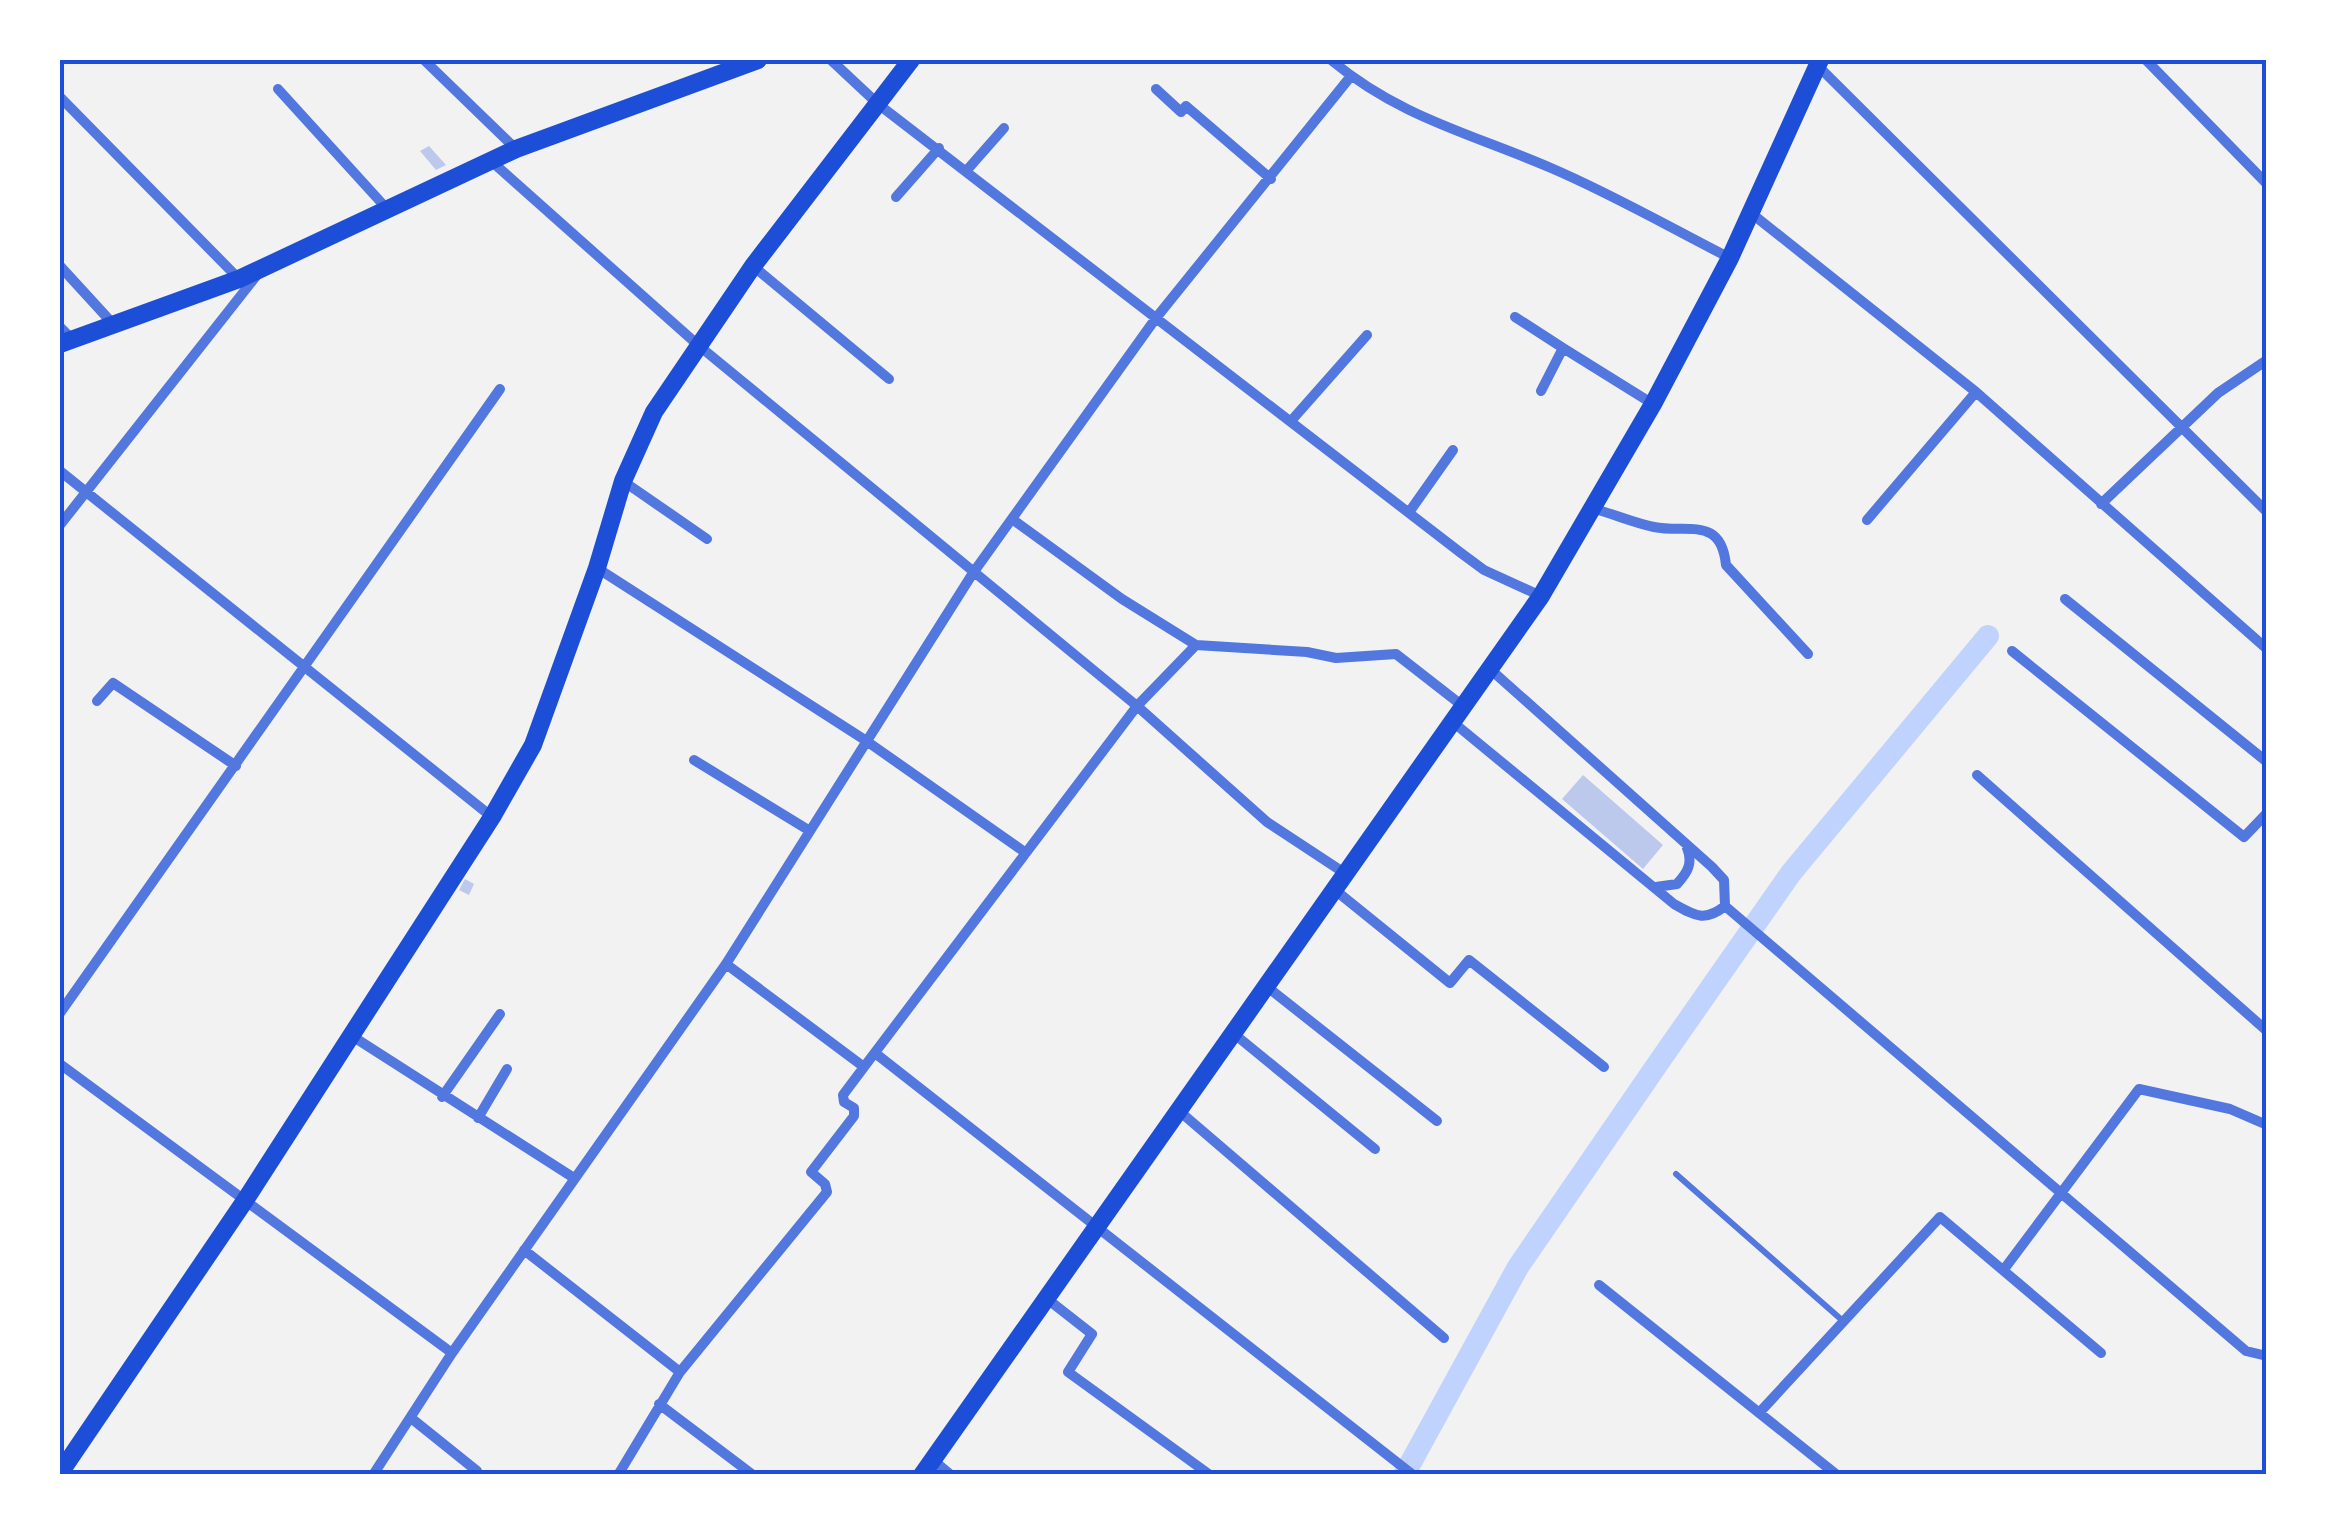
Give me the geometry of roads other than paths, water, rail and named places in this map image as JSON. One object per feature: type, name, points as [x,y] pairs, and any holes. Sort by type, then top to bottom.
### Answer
[{"type":"main road","points":[[64,337],[114,324],[239,279],[516,148],[758,60]]},
{"type":"main road","points":[[60,1472],[244,1202],[492,817],[550,705],[623,480],[654,412],[753,266],[911,60]]},
{"type":"main road","points":[[927,1467],[1541,596],[1653,404],[1730,258],[1817,62]]},
{"type":"street","points":[[424,60],[516,148]]},
{"type":"street","points":[[831,60],[878,104],[1484,570],[1541,596]]},
{"type":"street","points":[[1331,60],[1430,124],[1556,170],[1730,258]]},
{"type":"street","points":[[2146,60],[2267,184]]},
{"type":"street","points":[[1817,62],[2267,512]]},
{"type":"street","points":[[373,1475],[452,1353],[726,964],[974,573],[1156,318],[1351,76]]},
{"type":"street","points":[[1156,89],[1181,112],[1186,106],[1271,179]]},
{"type":"street","points":[[278,90],[388,210]]},
{"type":"street","points":[[60,97],[239,279]]},
{"type":"street","points":[[967,170],[1004,128]]},
{"type":"street","points":[[896,197],[938,148]]},
{"type":"street","points":[[490,160],[698,344],[1136,706],[1267,822],[1346,874]]},
{"type":"street","points":[[1751,214],[1976,392],[2267,649]]},
{"type":"street","points":[[60,266],[114,324]]},
{"type":"street","points":[[753,266],[889,379]]},
{"type":"street","points":[[60,525],[262,269]]},
{"type":"street","points":[[1515,318],[1653,404]]},
{"type":"street","points":[[1291,421],[1367,334]]},
{"type":"street","points":[[1541,390],[1564,348]]},
{"type":"street","points":[[2101,504],[2182,426],[2246,371],[2267,360]]},
{"type":"street","points":[[60,1013],[500,389]]},
{"type":"street","points":[[1868,520],[1976,392]]},
{"type":"street","points":[[1410,511],[1452,450]]},
{"type":"street","points":[[60,471],[492,817]]},
{"type":"street","points":[[623,480],[707,539]]},
{"type":"street","points":[[1594,509],[1656,528],[1693,527],[1713,535],[1724,547],[1726,565],[1808,654]]},
{"type":"street","points":[[1012,519],[1196,644],[1307,652],[1336,658],[1396,654],[1459,715],[1653,886],[1701,917],[1712,917],[1725,906]]},
{"type":"street","points":[[597,568],[866,740],[1026,854]]},
{"type":"street","points":[[2066,599],[2267,762]]},
{"type":"street","points":[[618,1475],[680,1372],[827,1192],[825,1184],[811,1172],[854,1116],[854,1108],[843,1098],[864,1067],[1136,706],[1196,644]]},
{"type":"street","points":[[2012,651],[2244,837],[2267,813]]},
{"type":"street","points":[[1490,669],[1724,880],[1725,906],[2246,1350],[2267,1356]]},
{"type":"street","points":[[97,700],[113,684],[236,766]]},
{"type":"street","points":[[694,760],[810,830]]},
{"type":"street","points":[[1977,775],[2267,1031]]},
{"type":"street","points":[[1653,886],[1677,884],[1686,874],[1691,858],[1684,842]]},
{"type":"street","points":[[1335,890],[1450,983],[1469,960],[1604,1067]]},
{"type":"street","points":[[726,964],[864,1067]]},
{"type":"street","points":[[1265,985],[1437,1122]]},
{"type":"street","points":[[442,1097],[500,1014]]},
{"type":"street","points":[[1233,1033],[1375,1149]]},
{"type":"street","points":[[352,1036],[574,1178]]},
{"type":"street","points":[[875,1053],[1098,1224],[1413,1475]]},
{"type":"street","points":[[60,1064],[452,1353]]},
{"type":"street","points":[[478,1118],[508,1069]]},
{"type":"street","points":[[2005,1268],[2139,1089],[2230,1109],[2267,1125]]},
{"type":"street","points":[[1178,1110],[1444,1338]]},
{"type":"street","points":[[1759,1413],[1940,1217],[2101,1353]]},
{"type":"street","points":[[524,1250],[680,1372]]},
{"type":"street","points":[[1599,1286],[1838,1475]]},
{"type":"street","points":[[1045,1298],[1092,1334],[1068,1372],[1210,1475]]},
{"type":"street","points":[[659,1404],[754,1475]]},
{"type":"street","points":[[411,1418],[477,1471]]},
{"type":"street","points":[[927,1467],[951,1475]]},
{"type":"street","points":[[1891,1475],[1910,1475]]},
{"type":"lane","points":[[1676,1174],[1843,1321]]},
{"type":"waterway","points":[[1404,1475],[1518,1267],[1661,1059],[1791,873],[1988,636]]}]
